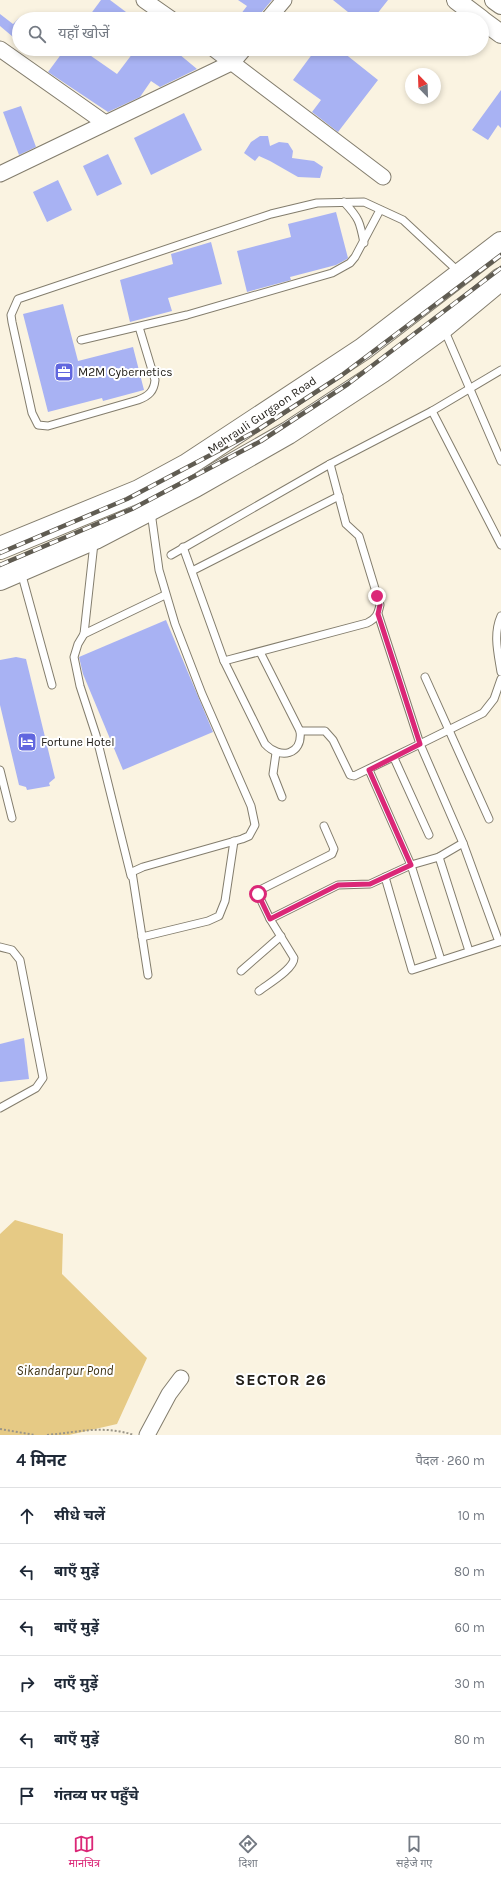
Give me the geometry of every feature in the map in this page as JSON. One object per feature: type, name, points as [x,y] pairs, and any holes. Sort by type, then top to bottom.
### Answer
[{"type":"highway","name":"Mehrauli Gurgaon Road","points":[[0,548],[139,491],[187,465],[363,349],[501,243]]},
{"type":"highway","name":"Mehrauli Gurgaon Road","points":[[0,579],[94,538],[150,510],[288,433],[381,372],[443,327],[501,279]]},
{"type":"highway","points":[[363,349],[381,372]]},
{"type":"street","points":[[144,0],[161,12]]},
{"type":"street","points":[[274,12],[284,0]]},
{"type":"street","points":[[456,0],[472,12]]},
{"type":"street","points":[[494,0],[501,5]]},
{"type":"street","points":[[489,25],[501,34]]},
{"type":"street","points":[[0,49],[105,124]]},
{"type":"street","points":[[224,56],[383,177]]},
{"type":"street","points":[[0,174],[233,62],[238,56]]},
{"type":"street","points":[[147,1435],[161,1408],[181,1378]]},
{"type":"lane","points":[[344,202],[356,214],[364,244]]},
{"type":"lane","points":[[139,327],[155,380],[151,393],[138,400],[48,426],[38,425],[32,413],[12,322],[11,315],[18,299],[270,214],[317,203],[364,202],[403,220],[461,274]]},
{"type":"lane","points":[[81,340],[187,315],[332,273],[350,263],[364,244],[380,210]]},
{"type":"lane","points":[[443,327],[468,389],[501,461]]},
{"type":"lane","points":[[171,555],[330,464],[432,411],[501,370]]},
{"type":"lane","points":[[432,411],[501,545]]},
{"type":"lane","points":[[224,661],[367,624],[374,620],[378,614],[380,605],[359,536],[346,524],[330,464]]},
{"type":"lane","points":[[192,571],[339,496]]},
{"type":"lane","points":[[131,877],[132,872],[137,869],[249,836],[255,825],[251,806],[202,694],[165,595],[159,570],[150,510]]},
{"type":"lane","points":[[94,538],[84,634],[78,644],[74,657],[80,686],[96,735],[131,877],[148,975]]},
{"type":"lane","points":[[183,547],[224,661],[265,744],[276,753],[284,754],[295,749],[299,743],[300,730],[260,652]]},
{"type":"lane","points":[[20,570],[52,685]]},
{"type":"lane","points":[[84,634],[165,595]]},
{"type":"lane","points":[[378,614],[420,744],[463,843],[499,942],[412,970],[385,877]]},
{"type":"lane","points":[[501,616],[497,624],[496,634],[501,672]]},
{"type":"lane","points":[[424,677],[489,819]]},
{"type":"lane","points":[[300,730],[325,731],[333,740],[350,775],[354,776],[394,758],[483,713],[494,699],[501,679]]},
{"type":"lane","points":[[276,753],[273,774],[282,797]]},
{"type":"lane","points":[[394,758],[429,835]]},
{"type":"lane","points":[[0,770],[12,818]]},
{"type":"lane","points":[[369,770],[411,865],[441,960]]},
{"type":"lane","points":[[259,991],[290,968],[294,962],[294,958],[270,919],[258,894],[260,890],[332,854],[334,849],[324,826]]},
{"type":"lane","points":[[142,937],[208,921],[219,916],[225,901],[234,841]]},
{"type":"lane","points":[[270,919],[338,885],[370,884],[411,865],[439,857],[463,843]]},
{"type":"lane","points":[[439,857],[470,951]]},
{"type":"lane","points":[[240,971],[281,936]]},
{"type":"lane","points":[[0,947],[12,950],[20,960],[43,1078],[36,1088],[0,1108]]},
{"type":"path","points":[[47,1435],[101,1428],[121,1431],[134,1435]]},
{"type":"path","points":[[0,1429],[35,1435]]},
{"type":"water","name":"Sikandarpur Pond","points":[[15,1220],[63,1234],[62,1274],[147,1358],[117,1424],[69,1435],[0,1435],[0,1234]]},
{"type":"building","points":[[101,0],[110,0],[126,12],[92,12]]},
{"type":"building","points":[[238,0],[272,0],[262,12],[242,12],[247,6]]},
{"type":"building","points":[[333,0],[388,0],[379,12],[348,12]]},
{"type":"building","points":[[0,14],[12,23],[12,36],[0,26]]},
{"type":"building","points":[[60,56],[91,56],[117,74],[131,56],[181,56],[197,69],[160,87],[151,81],[140,97],[108,112],[48,72]]},
{"type":"building","points":[[311,56],[348,56],[378,80],[338,132],[312,112],[321,100],[293,80]]},
{"type":"building","points":[[501,90],[501,128],[498,125],[488,140],[472,130]]},
{"type":"building","points":[[21,106],[36,147],[19,155],[3,112]]},
{"type":"building","points":[[184,113],[202,150],[151,175],[134,138]]},
{"type":"building","points":[[260,136],[268,136],[270,146],[279,142],[288,143],[293,151],[292,158],[314,161],[323,167],[320,178],[298,177],[259,156],[255,161],[244,153],[251,142]]},
{"type":"building","points":[[108,154],[122,184],[97,196],[83,166]]},
{"type":"building","points":[[58,180],[72,210],[47,222],[33,192]]},
{"type":"building","points":[[336,212],[348,258],[347,259],[336,265],[290,277],[291,280],[247,292],[237,251],[291,237],[288,224]]},
{"type":"building","points":[[211,242],[222,284],[168,298],[172,311],[130,322],[120,280],[173,264],[171,254]]},
{"type":"building","points":[[63,304],[78,361],[133,347],[144,390],[103,401],[102,398],[48,412],[23,314]]},
{"type":"building","points":[[166,620],[213,732],[123,770],[83,674],[79,657]]},
{"type":"building","name":"Fortune Hotel","points":[[16,657],[26,659],[55,778],[49,783],[50,786],[27,790],[26,787],[19,785],[0,705],[0,660]]},
{"type":"building","points":[[24,1038],[29,1079],[0,1082],[0,1044]]},
{"type":"railway","points":[[0,553],[127,499],[256,431],[342,375],[501,255]]},
{"type":"railway","points":[[0,565],[132,509],[261,441],[348,384],[501,268]]},
{"type":"place","name":"M2M Cybernetics","points":[[64,372]]},
{"type":"place","name":"Fortune Hotel","points":[[27,742]]},
{"type":"district","name":"SECTOR 26","points":[[281,1379]]},
{"type":"route","points":[[258,894],[270,919],[338,885],[370,884],[411,865],[369,770],[418,747],[420,744],[378,614],[380,605],[377,596]]}]
